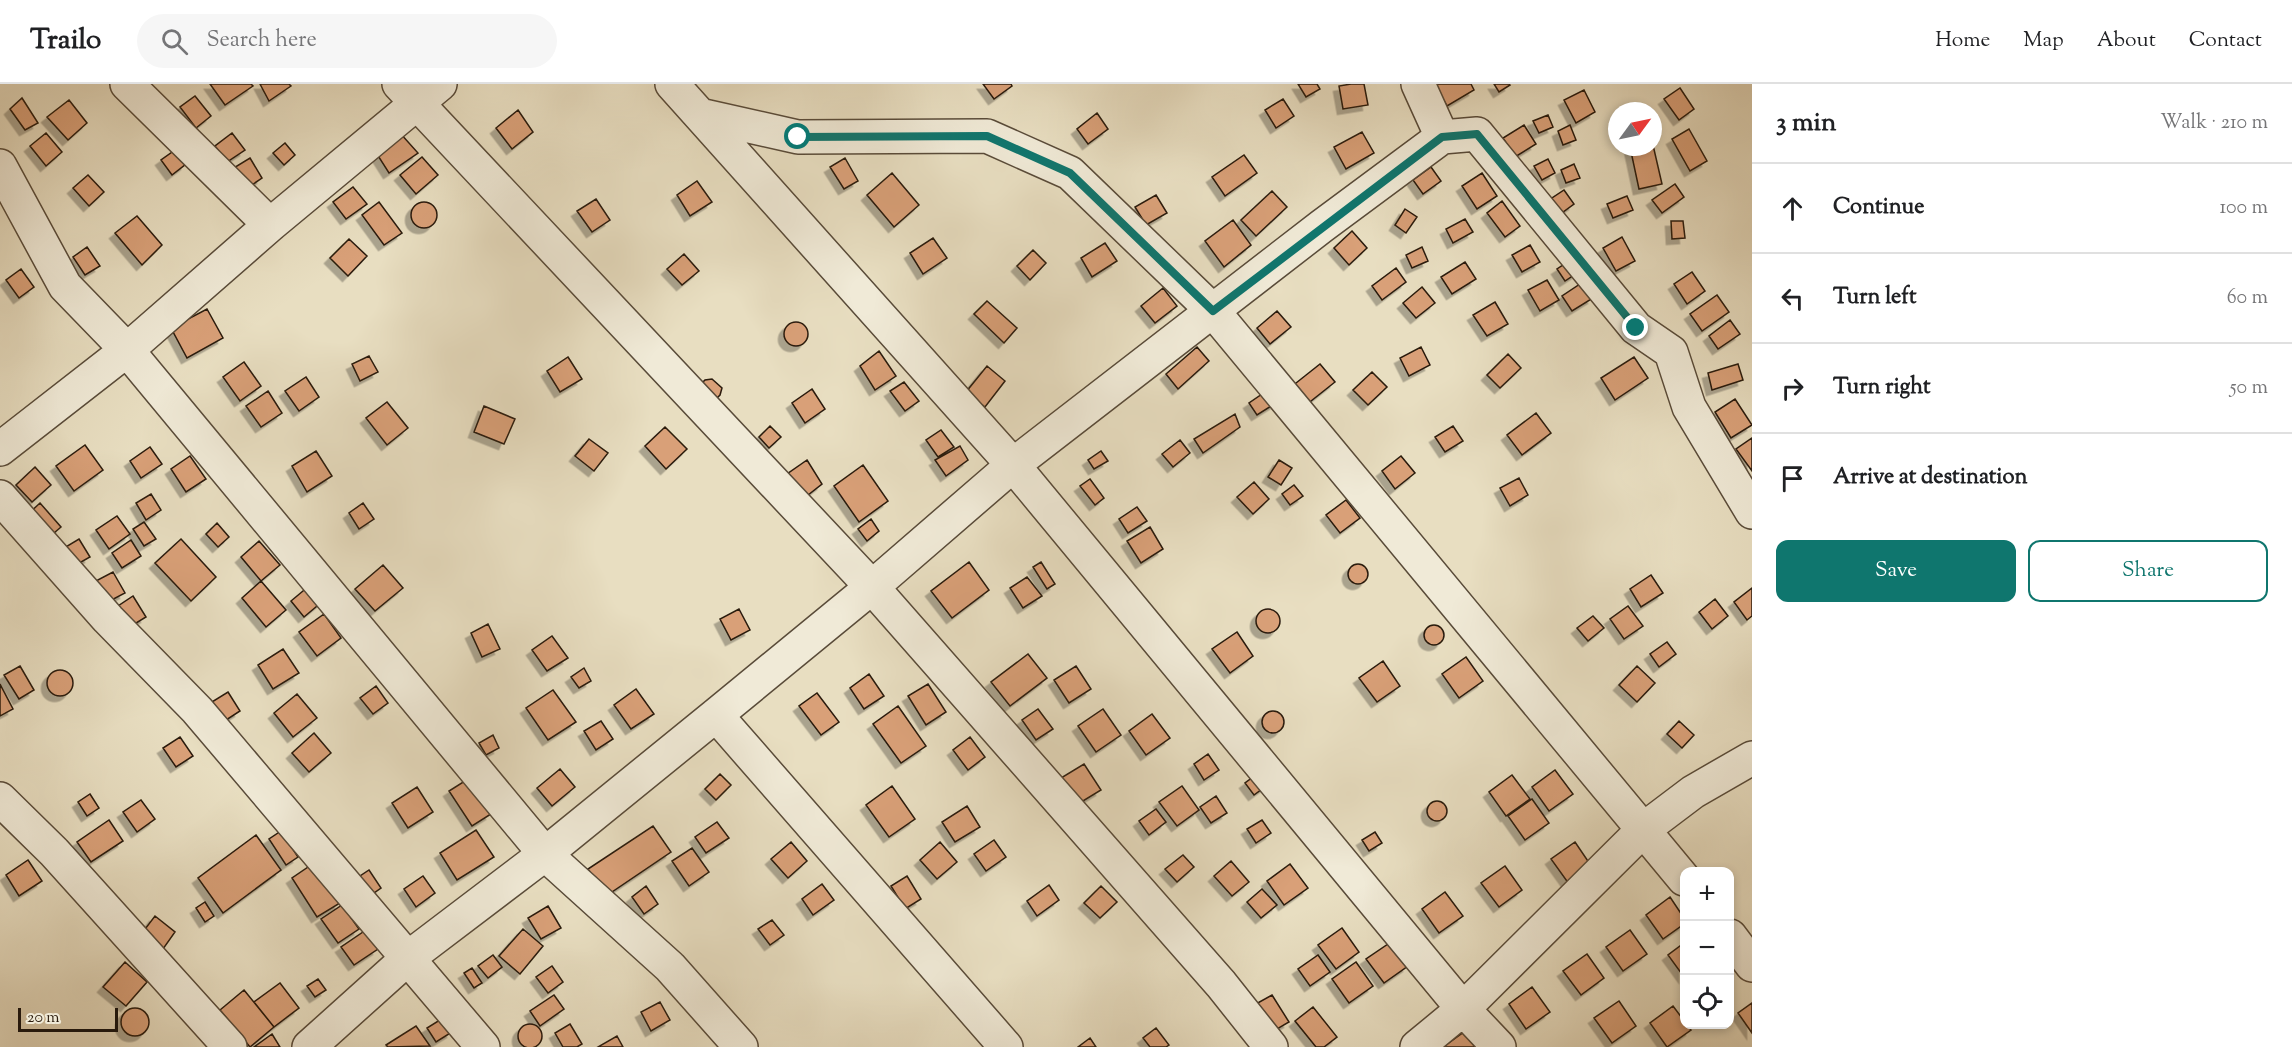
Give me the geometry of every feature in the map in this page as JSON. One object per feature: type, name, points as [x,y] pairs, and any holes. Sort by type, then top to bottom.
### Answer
[{"type":"street","points":[[127,84],[270,225]]},
{"type":"street","points":[[672,84],[1013,465],[1463,1009],[1499,1047]]},
{"type":"street","points":[[1418,84],[1442,137]]},
{"type":"street","points":[[0,449],[126,350],[270,225],[418,90],[872,587],[1221,984],[1271,1047]]},
{"type":"street","points":[[700,115],[798,137],[987,136],[1070,173],[1213,311],[1680,874]]},
{"type":"street","points":[[309,1047],[408,958],[545,854],[716,715],[872,587],[1013,465],[1442,137],[1477,134],[1636,328],[1671,352],[1689,407],[1752,512]]},
{"type":"street","points":[[0,166],[65,286],[126,350],[545,854],[670,967],[741,1047]]},
{"type":"street","points":[[0,497],[108,619],[197,710],[483,1047]]},
{"type":"street","points":[[716,715],[1006,1047]]},
{"type":"street","points":[[1417,1047],[1463,1009],[1644,829],[1693,792],[1752,758]]},
{"type":"street","points":[[0,799],[54,852],[230,1047]]},
{"type":"street","points":[[1734,941],[1752,965]]},
{"type":"building","points":[[210,84],[251,84],[253,86],[225,105]]},
{"type":"building","points":[[260,84],[289,84],[291,86],[269,101]]},
{"type":"building","points":[[983,84],[1011,84],[1012,86],[994,99]]},
{"type":"building","points":[[1298,84],[1317,84],[1320,89],[1306,97]]},
{"type":"building","points":[[1364,84],[1368,105],[1343,109],[1339,86]]},
{"type":"building","points":[[1434,84],[1471,84],[1474,90],[1447,106]]},
{"type":"building","points":[[1494,84],[1509,84],[1510,85],[1499,92]]},
{"type":"building","points":[[1680,88],[1694,109],[1679,120],[1664,99]]},
{"type":"building","points":[[1584,90],[1595,112],[1576,123],[1564,100]]},
{"type":"building","points":[[195,96],[211,116],[196,128],[180,107]]},
{"type":"building","points":[[22,98],[38,123],[25,130],[10,109]]},
{"type":"building","points":[[1283,99],[1294,116],[1276,128],[1265,110]]},
{"type":"building","points":[[69,100],[87,123],[68,140],[47,117]]},
{"type":"building","points":[[518,110],[533,132],[512,149],[496,128]]},
{"type":"building","points":[[1097,113],[1108,129],[1088,144],[1077,129]]},
{"type":"building","points":[[1548,115],[1553,127],[1539,133],[1533,121]]},
{"type":"building","points":[[1524,125],[1536,144],[1515,157],[1503,138]]},
{"type":"building","points":[[1570,125],[1576,140],[1563,145],[1558,131]]},
{"type":"building","points":[[1689,129],[1707,161],[1690,171],[1672,139]]},
{"type":"building","points":[[1362,132],[1374,153],[1346,169],[1334,147]]},
{"type":"building","points":[[46,133],[62,152],[46,166],[30,146]]},
{"type":"building","points":[[232,133],[245,150],[227,162],[215,146]]},
{"type":"building","points":[[400,133],[418,153],[389,173],[375,151]]},
{"type":"building","points":[[285,143],[295,155],[284,165],[273,153]]},
{"type":"building","points":[[175,150],[186,164],[172,175],[161,160]]},
{"type":"building","points":[[1244,155],[1257,173],[1225,196],[1212,177]]},
{"type":"building","points":[[1632,156],[1656,156],[1662,184],[1639,189]]},
{"type":"building","points":[[422,157],[438,175],[416,194],[400,175]]},
{"type":"building","points":[[250,158],[262,178],[246,189],[232,169]]},
{"type":"building","points":[[845,158],[858,181],[844,189],[830,167]]},
{"type":"building","points":[[1548,159],[1555,173],[1542,180],[1534,166]]},
{"type":"building","points":[[1574,164],[1580,178],[1566,183],[1561,170]]},
{"type":"building","points":[[1431,167],[1441,181],[1423,194],[1413,180]]},
{"type":"building","points":[[892,173],[919,205],[894,227],[867,195]]},
{"type":"building","points":[[1482,173],[1497,196],[1477,209],[1462,186]]},
{"type":"building","points":[[88,175],[104,192],[89,206],[73,188]]},
{"type":"building","points":[[697,181],[712,202],[690,216],[677,195]]},
{"type":"building","points":[[1675,184],[1684,197],[1662,213],[1652,200]]},
{"type":"building","points":[[353,187],[367,204],[346,219],[333,202]]},
{"type":"building","points":[[1564,190],[1574,204],[1559,215],[1549,200]]},
{"type":"building","points":[[1272,191],[1287,207],[1256,236],[1241,220]]},
{"type":"building","points":[[1156,195],[1167,213],[1146,225],[1135,207]]},
{"type":"building","points":[[1627,196],[1633,210],[1613,218],[1607,204]]},
{"type":"building","points":[[596,199],[610,220],[592,232],[577,211]]},
{"type":"building","points":[[1502,201],[1520,226],[1505,237],[1487,213]]},
{"type":"building","points":[[379,202],[402,233],[384,245],[362,215]]},
{"type":"building","points":[[424,202],[433,206],[437,215],[433,224],[424,228],[415,224],[411,215],[415,206]]},
{"type":"building","points":[[1405,209],[1417,217],[1406,233],[1395,225]]},
{"type":"building","points":[[137,216],[162,245],[142,265],[115,233]]},
{"type":"building","points":[[1465,219],[1473,232],[1453,243],[1446,229]]},
{"type":"building","points":[[1233,220],[1251,245],[1224,267],[1205,241]]},
{"type":"building","points":[[1671,221],[1683,221],[1685,238],[1672,239]]},
{"type":"building","points":[[1352,231],[1367,248],[1349,265],[1334,248]]},
{"type":"building","points":[[1622,237],[1635,261],[1616,271],[1603,248]]},
{"type":"building","points":[[933,238],[947,258],[923,274],[910,253]]},
{"type":"building","points":[[349,239],[367,256],[348,276],[330,258]]},
{"type":"building","points":[[1105,243],[1117,261],[1092,277],[1081,258]]},
{"type":"building","points":[[1530,245],[1540,262],[1522,272],[1512,255]]},
{"type":"building","points":[[87,247],[100,266],[85,275],[73,257]]},
{"type":"building","points":[[1422,247],[1428,261],[1412,268],[1406,255]]},
{"type":"building","points":[[1033,250],[1046,263],[1030,280],[1017,266]]},
{"type":"building","points":[[684,254],[699,271],[682,285],[667,269]]},
{"type":"building","points":[[1569,261],[1577,273],[1565,281],[1557,269]]},
{"type":"building","points":[[1465,262],[1476,279],[1452,294],[1441,277]]},
{"type":"building","points":[[1396,268],[1406,282],[1382,300],[1372,286]]},
{"type":"building","points":[[21,269],[34,287],[19,298],[6,280]]},
{"type":"building","points":[[1692,272],[1705,291],[1687,304],[1674,284]]},
{"type":"building","points":[[1547,280],[1559,300],[1540,311],[1528,290]]},
{"type":"building","points":[[1583,282],[1593,298],[1572,311],[1562,296]]},
{"type":"building","points":[[1422,287],[1435,303],[1416,318],[1403,303]]},
{"type":"building","points":[[1163,288],[1177,306],[1155,323],[1141,306]]},
{"type":"building","points":[[1717,295],[1729,312],[1702,331],[1690,314]]},
{"type":"building","points":[[987,301],[1017,328],[1004,343],[974,314]]},
{"type":"building","points":[[1495,302],[1508,324],[1487,336],[1473,315]]},
{"type":"building","points":[[207,309],[223,338],[187,358],[171,328]]},
{"type":"building","points":[[1277,311],[1291,327],[1270,344],[1257,328]]},
{"type":"building","points":[[1730,320],[1740,334],[1718,349],[1709,336]]},
{"type":"building","points":[[796,322],[801,323],[807,329],[807,339],[801,345],[796,346],[791,345],[785,339],[784,334],[785,329],[791,323]]},
{"type":"building","points":[[1197,347],[1209,361],[1178,389],[1166,374]]},
{"type":"building","points":[[1421,347],[1430,365],[1409,376],[1400,358]]},
{"type":"building","points":[[879,351],[896,376],[875,390],[860,366]]},
{"type":"building","points":[[1508,354],[1521,368],[1500,388],[1487,375]]},
{"type":"building","points":[[369,356],[378,372],[360,381],[352,364]]},
{"type":"building","points":[[568,357],[582,379],[560,392],[547,371]]},
{"type":"building","points":[[1634,357],[1648,378],[1615,400],[1601,378]]},
{"type":"building","points":[[244,362],[261,386],[240,401],[223,377]]},
{"type":"building","points":[[1320,364],[1335,382],[1306,405],[1291,387]]},
{"type":"building","points":[[1738,364],[1743,380],[1712,390],[1708,373]]},
{"type":"building","points":[[987,366],[1005,381],[985,407],[966,392]]},
{"type":"building","points":[[1372,372],[1387,387],[1368,405],[1353,390]]},
{"type":"building","points":[[306,377],[319,397],[299,411],[285,391]]},
{"type":"building","points":[[712,379],[722,388],[715,400],[700,385],[705,380]]},
{"type":"building","points":[[904,382],[919,401],[905,411],[890,391]]},
{"type":"building","points":[[812,389],[825,409],[805,423],[792,403]]},
{"type":"building","points":[[1268,390],[1276,403],[1257,415],[1249,403]]},
{"type":"building","points":[[268,391],[282,413],[261,427],[246,406]]},
{"type":"building","points":[[1735,399],[1752,425],[1731,438],[1715,412]]},
{"type":"building","points":[[387,402],[408,428],[387,445],[366,418]]},
{"type":"building","points":[[484,406],[515,419],[504,444],[474,432]]},
{"type":"building","points":[[1536,413],[1551,433],[1522,455],[1507,435]]},
{"type":"building","points":[[1235,414],[1240,427],[1203,453],[1194,439]]},
{"type":"building","points":[[770,426],[781,437],[769,448],[759,437]]},
{"type":"building","points":[[1453,426],[1463,441],[1445,452],[1435,437]]},
{"type":"building","points":[[665,427],[687,449],[666,469],[645,446]]},
{"type":"building","points":[[941,430],[954,447],[938,457],[926,440]]},
{"type":"building","points":[[1752,438],[1752,471],[1736,449]]},
{"type":"building","points":[[589,439],[608,453],[594,471],[575,456]]},
{"type":"building","points":[[1180,440],[1190,453],[1173,467],[1162,454]]},
{"type":"building","points":[[85,445],[103,470],[74,491],[56,466]]},
{"type":"building","points":[[960,446],[968,460],[946,476],[935,460]]},
{"type":"building","points":[[150,447],[162,464],[141,478],[130,461]]},
{"type":"building","points":[[316,451],[332,476],[307,492],[292,466]]},
{"type":"building","points":[[1101,451],[1108,461],[1094,469],[1088,460]]},
{"type":"building","points":[[190,456],[206,479],[186,492],[171,469]]},
{"type":"building","points":[[1401,456],[1415,473],[1395,489],[1382,471]]},
{"type":"building","points":[[807,460],[822,484],[803,499],[787,474]]},
{"type":"building","points":[[1279,460],[1292,468],[1281,485],[1268,477]]},
{"type":"building","points":[[863,465],[888,501],[859,522],[834,486]]},
{"type":"building","points":[[35,467],[51,485],[32,502],[16,485]]},
{"type":"building","points":[[1519,478],[1528,495],[1510,506],[1500,488]]},
{"type":"building","points":[[1090,479],[1104,498],[1095,505],[1080,486]]},
{"type":"building","points":[[1254,482],[1269,499],[1253,514],[1237,497]]},
{"type":"building","points":[[1294,485],[1303,496],[1290,505],[1282,494]]},
{"type":"building","points":[[151,494],[161,510],[146,520],[136,503]]},
{"type":"building","points":[[1346,500],[1360,518],[1340,533],[1326,515]]},
{"type":"building","points":[[40,503],[61,527],[47,539],[26,516]]},
{"type":"building","points":[[363,503],[374,519],[359,529],[349,513]]},
{"type":"building","points":[[1137,507],[1147,521],[1128,533],[1119,519]]},
{"type":"building","points":[[117,516],[130,534],[109,549],[96,530]]},
{"type":"building","points":[[871,519],[879,531],[867,541],[858,529]]},
{"type":"building","points":[[144,522],[156,539],[144,546],[133,529]]},
{"type":"building","points":[[217,523],[229,537],[218,547],[206,534]]},
{"type":"building","points":[[1150,527],[1163,549],[1141,563],[1127,541]]},
{"type":"building","points":[[79,539],[90,557],[74,566],[64,548]]},
{"type":"building","points":[[181,539],[216,577],[191,601],[155,563]]},
{"type":"building","points":[[131,540],[141,556],[122,568],[112,553]]},
{"type":"building","points":[[259,541],[280,565],[261,581],[241,557]]},
{"type":"building","points":[[969,562],[989,590],[952,618],[931,591]]},
{"type":"building","points":[[1041,562],[1055,584],[1047,589],[1033,567]]},
{"type":"building","points":[[1354,564],[1362,564],[1368,570],[1368,578],[1362,584],[1354,584],[1348,578],[1348,570]]},
{"type":"building","points":[[383,565],[403,588],[375,611],[355,589]]},
{"type":"building","points":[[113,572],[125,593],[104,604],[92,583]]},
{"type":"building","points":[[1651,575],[1663,593],[1641,607],[1630,589]]},
{"type":"building","points":[[1027,577],[1042,596],[1023,608],[1010,588]]},
{"type":"building","points":[[261,581],[286,610],[266,627],[242,598]]},
{"type":"building","points":[[309,586],[323,601],[304,617],[291,601]]},
{"type":"building","points":[[1752,588],[1752,616],[1747,620],[1734,602]]},
{"type":"building","points":[[133,596],[146,617],[128,628],[115,608]]},
{"type":"building","points":[[1715,599],[1728,616],[1712,629],[1699,612]]},
{"type":"building","points":[[1628,606],[1643,626],[1624,639],[1610,619]]},
{"type":"building","points":[[739,609],[750,630],[731,640],[720,619]]},
{"type":"building","points":[[1268,609],[1276,613],[1280,621],[1276,629],[1268,633],[1260,629],[1256,621],[1260,613]]},
{"type":"building","points":[[324,614],[341,638],[317,656],[299,632]]},
{"type":"building","points":[[1593,616],[1604,628],[1588,641],[1577,628]]},
{"type":"building","points":[[488,624],[500,649],[482,657],[471,633]]},
{"type":"building","points":[[1434,625],[1441,628],[1444,635],[1441,642],[1434,645],[1427,642],[1424,635],[1427,628]]},
{"type":"building","points":[[1237,632],[1253,656],[1230,673],[1212,649]]},
{"type":"building","points":[[552,636],[568,658],[547,671],[532,650]]},
{"type":"building","points":[[1667,642],[1676,654],[1659,667],[1650,654]]},
{"type":"building","points":[[283,649],[299,673],[273,689],[258,665]]},
{"type":"building","points":[[1028,654],[1047,678],[1010,706],[991,682]]},
{"type":"building","points":[[1466,657],[1483,681],[1459,698],[1442,674]]},
{"type":"building","points":[[1383,661],[1400,686],[1377,702],[1359,678]]},
{"type":"building","points":[[20,666],[34,690],[19,699],[4,675]]},
{"type":"building","points":[[1076,666],[1091,689],[1069,703],[1054,680]]},
{"type":"building","points":[[1637,666],[1655,683],[1637,702],[1619,685]]},
{"type":"building","points":[[584,668],[591,681],[579,688],[571,677]]},
{"type":"building","points":[[60,670],[69,674],[73,683],[69,692],[60,696],[51,692],[47,683],[51,674]]},
{"type":"building","points":[[869,674],[884,696],[864,709],[850,688]]},
{"type":"building","points":[[0,684],[13,709],[0,716]]},
{"type":"building","points":[[928,684],[946,712],[926,725],[908,696]]},
{"type":"building","points":[[376,686],[388,703],[373,714],[360,698]]},
{"type":"building","points":[[636,689],[654,714],[631,729],[614,705]]},
{"type":"building","points":[[553,690],[576,722],[548,740],[526,708]]},
{"type":"building","points":[[228,692],[240,711],[220,724],[207,705]]},
{"type":"building","points":[[817,693],[839,722],[821,735],[799,706]]},
{"type":"building","points":[[297,694],[317,718],[293,737],[274,713]]},
{"type":"building","points":[[898,706],[926,746],[901,763],[873,724]]},
{"type":"building","points":[[1038,709],[1053,729],[1036,740],[1022,720]]},
{"type":"building","points":[[1103,709],[1121,735],[1096,752],[1078,726]]},
{"type":"building","points":[[1273,711],[1281,714],[1284,722],[1281,730],[1273,733],[1265,730],[1262,722],[1265,714]]},
{"type":"building","points":[[1152,714],[1170,738],[1146,755],[1129,731]]},
{"type":"building","points":[[601,721],[613,739],[596,750],[584,731]]},
{"type":"building","points":[[1679,721],[1694,735],[1682,748],[1667,734]]},
{"type":"building","points":[[314,733],[331,753],[309,772],[292,753]]},
{"type":"building","points":[[493,735],[499,748],[486,755],[479,743]]},
{"type":"building","points":[[180,737],[193,756],[176,767],[163,748]]},
{"type":"building","points":[[970,737],[985,757],[968,770],[953,750]]},
{"type":"building","points":[[1208,754],[1219,770],[1204,780],[1194,764]]},
{"type":"building","points":[[1084,764],[1101,790],[1078,804],[1061,778]]},
{"type":"building","points":[[560,769],[575,787],[552,806],[537,788]]},
{"type":"building","points":[[1555,770],[1573,794],[1549,811],[1532,787]]},
{"type":"building","points":[[720,774],[731,785],[716,800],[705,789]]},
{"type":"building","points":[[1257,774],[1266,786],[1254,795],[1245,783]]},
{"type":"building","points":[[1512,775],[1530,799],[1506,816],[1489,792]]},
{"type":"building","points":[[468,779],[491,814],[472,826],[449,791]]},
{"type":"building","points":[[892,786],[915,819],[889,837],[866,805]]},
{"type":"building","points":[[1182,786],[1199,810],[1177,826],[1159,802]]},
{"type":"building","points":[[417,787],[433,812],[408,828],[392,803]]},
{"type":"building","points":[[90,794],[99,808],[87,816],[78,802]]},
{"type":"building","points":[[1216,796],[1227,813],[1211,823],[1200,807]]},
{"type":"building","points":[[1532,799],[1549,823],[1525,840],[1508,816]]},
{"type":"building","points":[[141,800],[155,819],[137,832],[123,812]]},
{"type":"building","points":[[1433,801],[1441,801],[1447,807],[1447,815],[1441,821],[1433,821],[1427,815],[1427,807]]},
{"type":"building","points":[[967,806],[980,827],[955,842],[942,822]]},
{"type":"building","points":[[1156,809],[1166,822],[1149,835],[1139,821]]},
{"type":"building","points":[[109,820],[123,841],[91,862],[77,842]]},
{"type":"building","points":[[1262,820],[1271,833],[1256,843],[1247,829]]},
{"type":"building","points":[[717,822],[729,838],[706,853],[695,837]]},
{"type":"building","points":[[653,826],[671,852],[606,896],[588,869]]},
{"type":"building","points":[[476,830],[494,857],[457,880],[440,853]]},
{"type":"building","points":[[281,831],[298,857],[286,865],[269,839]]},
{"type":"building","points":[[1375,832],[1382,843],[1369,851],[1362,840]]},
{"type":"building","points":[[256,835],[281,870],[223,913],[198,878]]},
{"type":"building","points":[[994,840],[1006,857],[986,871],[974,854]]},
{"type":"building","points":[[791,842],[807,861],[788,878],[771,859]]},
{"type":"building","points":[[940,842],[957,862],[937,879],[920,860]]},
{"type":"building","points":[[1575,842],[1592,867],[1569,884],[1551,859]]},
{"type":"building","points":[[692,848],[709,872],[689,886],[672,861]]},
{"type":"building","points":[[1183,855],[1194,867],[1177,882],[1165,869]]},
{"type":"building","points":[[28,860],[42,881],[19,896],[6,875]]},
{"type":"building","points":[[1231,861],[1249,882],[1232,896],[1214,876]]},
{"type":"building","points":[[314,863],[340,903],[317,917],[292,878]]},
{"type":"building","points":[[1290,864],[1308,888],[1284,905],[1267,881]]},
{"type":"building","points":[[1505,866],[1522,890],[1499,907],[1481,883]]},
{"type":"building","points":[[369,870],[381,888],[364,900],[351,882]]},
{"type":"building","points":[[423,876],[435,893],[416,907],[404,889]]},
{"type":"building","points":[[907,876],[921,899],[905,909],[891,886]]},
{"type":"building","points":[[822,884],[834,900],[813,915],[802,899]]},
{"type":"building","points":[[1049,885],[1059,900],[1037,916],[1027,901]]},
{"type":"building","points":[[646,886],[658,904],[644,914],[632,897]]},
{"type":"building","points":[[1101,886],[1117,902],[1100,918],[1084,903]]},
{"type":"building","points":[[1262,889],[1277,905],[1261,918],[1247,902]]},
{"type":"building","points":[[1445,892],[1463,916],[1439,933],[1422,909]]},
{"type":"building","points":[[1670,897],[1680,912],[1680,927],[1663,939],[1646,915]]},
{"type":"building","points":[[205,902],[214,916],[205,922],[196,908]]},
{"type":"building","points":[[342,905],[359,929],[338,943],[321,919]]},
{"type":"building","points":[[548,906],[561,928],[541,939],[528,918]]},
{"type":"building","points":[[155,916],[175,932],[163,949],[142,933]]},
{"type":"building","points":[[772,920],[784,935],[770,945],[758,929]]},
{"type":"building","points":[[1342,928],[1359,952],[1336,969],[1318,945]]},
{"type":"building","points":[[523,929],[543,946],[520,974],[499,956]]},
{"type":"building","points":[[366,930],[378,949],[354,965],[341,947]]},
{"type":"building","points":[[1630,930],[1647,954],[1623,971],[1606,947]]},
{"type":"building","points":[[1391,942],[1408,966],[1384,983],[1366,959]]},
{"type":"building","points":[[1680,946],[1680,972],[1668,955]]},
{"type":"building","points":[[1587,954],[1604,978],[1581,995],[1563,971]]},
{"type":"building","points":[[493,955],[502,967],[488,978],[478,966]]},
{"type":"building","points":[[1318,955],[1330,972],[1310,986],[1298,969]]},
{"type":"building","points":[[125,962],[147,982],[126,1006],[103,987]]},
{"type":"building","points":[[1356,962],[1373,986],[1349,1003],[1332,979]]},
{"type":"building","points":[[552,966],[563,982],[548,993],[536,977]]},
{"type":"building","points":[[472,968],[482,983],[474,988],[464,973]]},
{"type":"building","points":[[318,979],[326,990],[315,997],[307,986]]},
{"type":"building","points":[[280,983],[299,1008],[274,1027],[254,1002]]},
{"type":"building","points":[[1532,987],[1550,1012],[1526,1029],[1509,1004]]},
{"type":"building","points":[[244,990],[274,1027],[250,1047],[220,1010]]},
{"type":"building","points":[[554,995],[564,1009],[540,1026],[530,1011]]},
{"type":"building","points":[[1272,995],[1289,1022],[1270,1033],[1254,1005]]},
{"type":"building","points":[[1619,1001],[1636,1026],[1612,1043],[1594,1018]]},
{"type":"building","points":[[660,1002],[670,1020],[651,1031],[641,1012]]},
{"type":"building","points":[[1752,1003],[1752,1033],[1738,1013]]},
{"type":"building","points":[[1673,1006],[1680,1015],[1680,1029],[1691,1030],[1667,1047],[1650,1023]]},
{"type":"building","points":[[1313,1007],[1337,1037],[1324,1047],[1316,1047],[1295,1021]]},
{"type":"building","points":[[135,1008],[145,1012],[149,1022],[145,1032],[135,1036],[125,1032],[121,1022],[125,1012]]},
{"type":"building","points":[[443,1018],[452,1032],[436,1042],[427,1028]]},
{"type":"building","points":[[530,1024],[539,1027],[542,1036],[539,1045],[530,1048],[521,1045],[518,1036],[521,1027]]},
{"type":"building","points":[[570,1024],[582,1044],[577,1047],[563,1047],[555,1033]]},
{"type":"building","points":[[416,1026],[430,1046],[388,1047],[386,1045]]},
{"type":"building","points":[[1156,1028],[1169,1045],[1166,1047],[1150,1047],[1143,1038]]},
{"type":"building","points":[[1464,1032],[1475,1047],[1443,1047]]},
{"type":"building","points":[[272,1034],[280,1047],[254,1047]]},
{"type":"building","points":[[617,1036],[623,1047],[598,1047]]},
{"type":"building","points":[[1090,1038],[1096,1047],[1078,1047]]},
{"type":"route","points":[[798,137],[987,136],[1070,173],[1213,311],[1442,137],[1477,134],[1636,328]]}]
